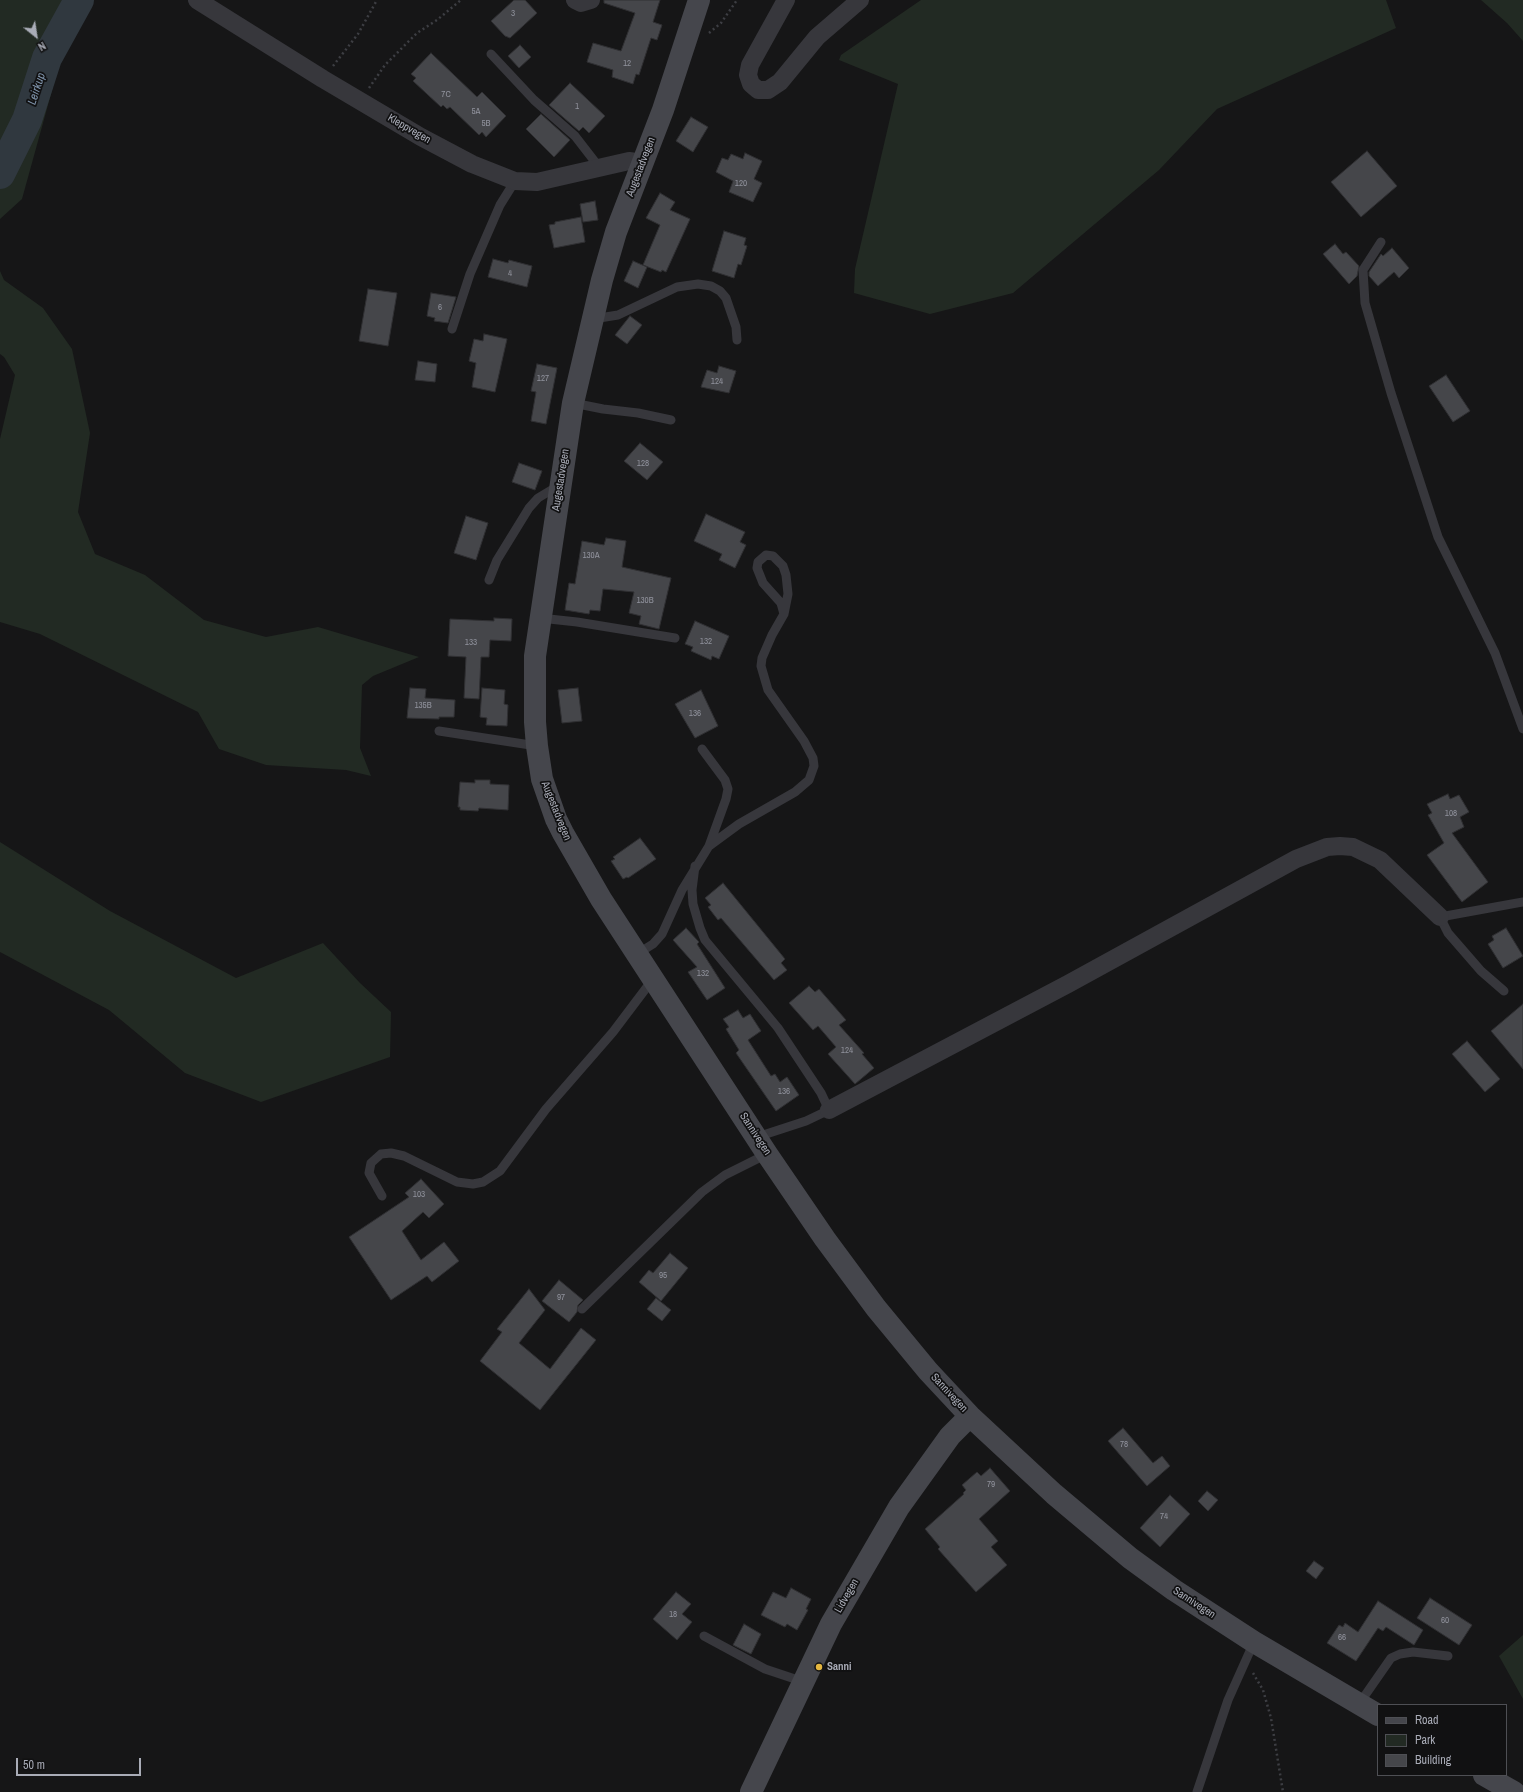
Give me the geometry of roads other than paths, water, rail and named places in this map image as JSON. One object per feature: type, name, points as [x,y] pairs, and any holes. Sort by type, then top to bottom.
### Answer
[{"type":"main road","name":"Augestadvegen","points":[[637,954],[601,899],[563,833],[542,779],[535,722],[535,656],[573,403],[592,319],[616,232],[643,163],[684,49],[699,0]]},
{"type":"main road","name":"Sannivegen","points":[[637,954],[825,1239],[876,1308],[928,1371],[970,1416],[1104,1538],[1174,1590],[1254,1642],[1377,1714]]},
{"type":"main road","name":"Lidvegen","points":[[750,1792],[831,1624],[899,1507],[950,1436],[970,1416]]},
{"type":"main road","points":[[1486,1776],[1514,1792]]},
{"type":"street","points":[[575,0],[581,3],[591,0]]},
{"type":"street","points":[[786,0],[750,65],[748,75],[752,84],[758,90],[768,90],[780,82],[817,37],[860,0]]},
{"type":"street","name":"Kleppvegen","points":[[206,2],[322,79],[361,100],[421,137],[472,164],[515,181],[537,182],[629,161],[643,163]]},
{"type":"street","points":[[829,1110],[1075,980],[1296,859],[1327,847],[1353,847],[1380,860],[1440,917]]},
{"type":"lane","points":[[491,54],[534,100],[575,136],[599,167]]},
{"type":"lane","points":[[452,329],[470,274],[500,205],[515,181]]},
{"type":"lane","points":[[1380,242],[1363,270],[1364,303],[1391,393],[1438,537],[1495,653],[1523,729]]},
{"type":"lane","points":[[592,319],[618,315],[677,287],[698,284],[711,286],[720,290],[726,298],[736,327],[737,340]]},
{"type":"lane","points":[[573,403],[671,420]]},
{"type":"lane","points":[[489,580],[497,560],[529,508],[538,498],[560,486]]},
{"type":"lane","points":[[709,846],[739,824],[795,792],[809,780],[812,773],[814,766],[813,758],[804,741],[764,683],[761,666],[762,658],[772,635],[784,614],[788,594],[786,575],[783,566],[773,556],[766,555],[758,562],[757,568],[763,583],[781,603],[784,614]]},
{"type":"lane","points":[[540,618],[578,622],[675,638]]},
{"type":"lane","points":[[439,731],[537,746]]},
{"type":"lane","points":[[637,954],[653,944],[662,934],[682,890],[695,866],[709,846],[726,799],[728,789],[725,780],[702,749]]},
{"type":"lane","points":[[582,1309],[702,1192],[762,1145],[829,1110],[817,1086],[778,1028],[705,940],[693,904],[692,890],[695,866]]},
{"type":"lane","points":[[1504,991],[1481,971],[1448,933],[1440,917],[1523,902]]},
{"type":"lane","points":[[382,1196],[369,1173],[371,1163],[381,1154],[391,1153],[404,1156],[457,1182],[473,1184],[483,1182],[496,1174],[546,1109],[613,1032],[653,979]]},
{"type":"lane","points":[[704,1636],[765,1669],[804,1682]]},
{"type":"lane","points":[[1198,1792],[1228,1700],[1254,1642]]},
{"type":"lane","points":[[1359,1704],[1392,1658],[1400,1654],[1412,1652],[1448,1656]]},
{"type":"waterway","name":"Leirkup","points":[[74,0],[77,5]]},
{"type":"waterway","name":"Leirkup","points":[[0,174],[27,120],[47,58],[79,0]]},
{"type":"place","name":"Sanni","points":[[819,1667]]}]
